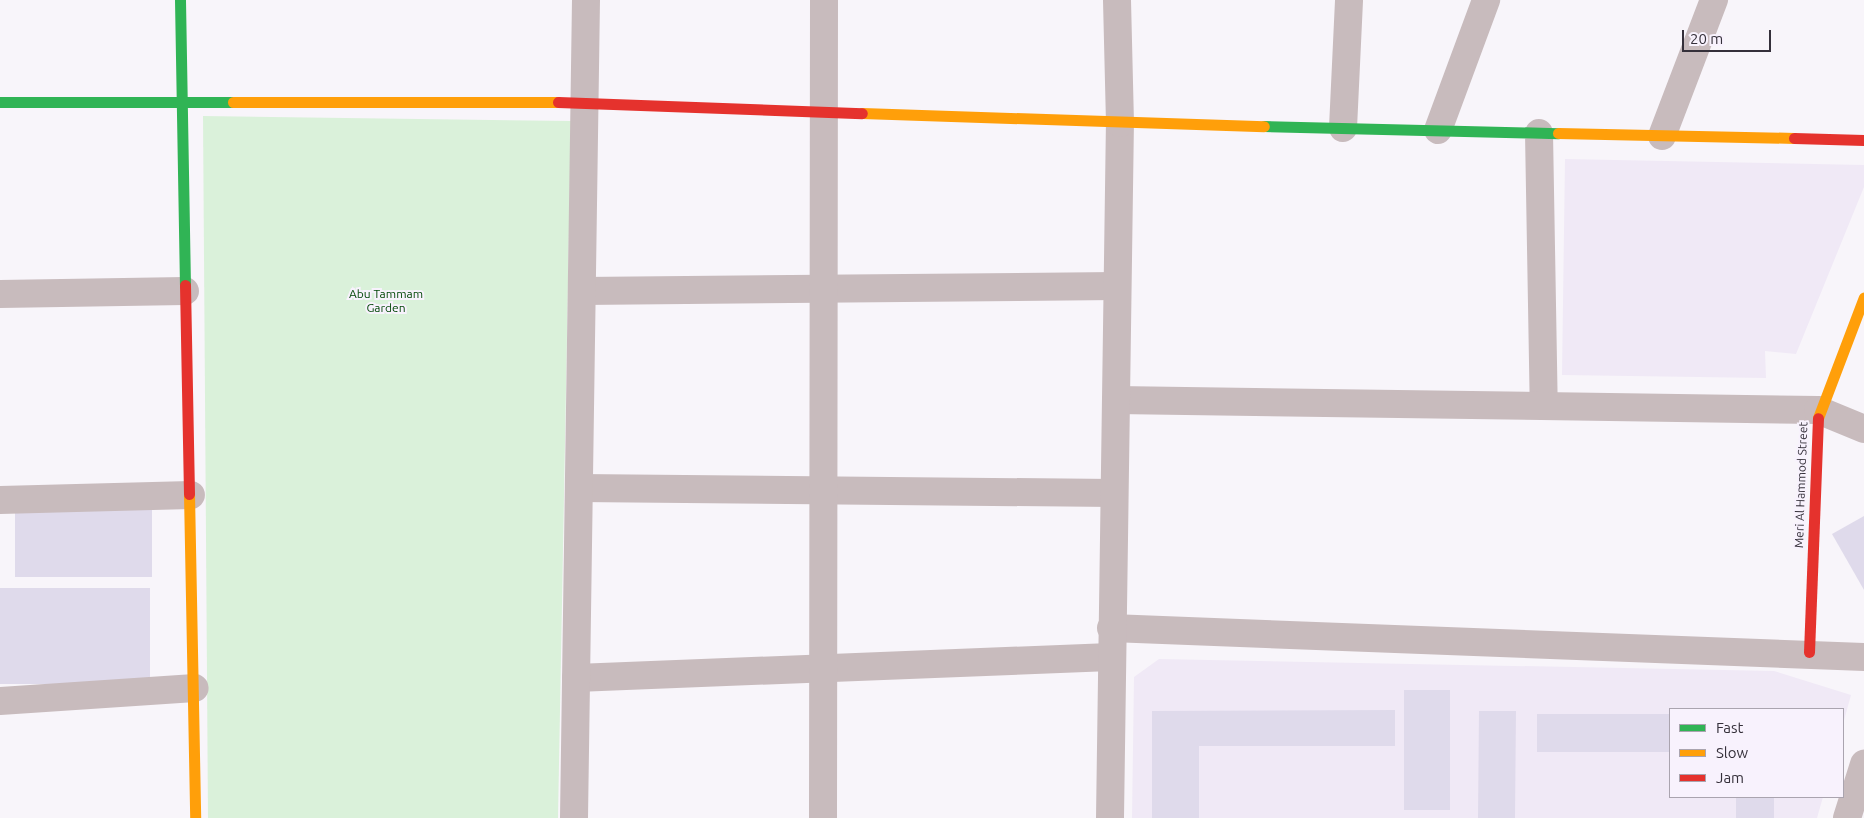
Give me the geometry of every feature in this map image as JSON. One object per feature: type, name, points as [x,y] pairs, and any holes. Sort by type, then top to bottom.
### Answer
[{"type":"street","points":[[180,0],[180,100],[191,495],[195,818]]},
{"type":"street","points":[[574,818],[586,0]]},
{"type":"street","points":[[824,0],[824,818]]},
{"type":"street","points":[[1110,818],[1111,628],[1120,123],[1117,0]]},
{"type":"street","points":[[1343,128],[1349,0]]},
{"type":"street","points":[[1438,130],[1486,0]]},
{"type":"street","points":[[1662,136],[1714,0]]},
{"type":"street","points":[[0,102],[180,100],[585,102],[1120,123],[1864,140]]},
{"type":"street","points":[[1539,133],[1544,406]]},
{"type":"street","points":[[582,290],[1118,286]]},
{"type":"street","points":[[0,294],[185,291]]},
{"type":"street","name":"Meri Al Hammod Street","points":[[1809,652],[1818,410],[1864,297]]},
{"type":"street","points":[[1116,400],[1818,410],[1864,429]]},
{"type":"street","points":[[579,488],[1114,493]]},
{"type":"street","points":[[0,500],[191,495]]},
{"type":"street","points":[[1111,628],[1809,652],[1864,657]]},
{"type":"street","points":[[576,678],[824,665],[1111,657]]},
{"type":"street","points":[[0,701],[194,688]]},
{"type":"street","points":[[1847,818],[1864,764]]},
{"type":"shaded area","points":[[1565,159],[1864,165],[1864,187],[1796,354],[1765,351],[1766,378],[1562,375]]},
{"type":"shaded area","points":[[1159,659],[1774,671],[1851,695],[1844,720],[1844,708],[1669,708],[1669,798],[1823,798],[1817,818],[1132,818],[1134,677]]},
{"type":"green space","name":"Abu Tammam Garden","points":[[203,116],[571,121],[558,818],[208,818]]},
{"type":"building","points":[[152,504],[152,577],[15,577],[15,505]]},
{"type":"building","points":[[1864,516],[1864,590],[1832,534]]},
{"type":"building","points":[[0,588],[150,588],[150,684],[0,684]]},
{"type":"building","points":[[1404,690],[1450,690],[1450,810],[1404,810]]},
{"type":"building","points":[[1395,710],[1395,746],[1199,746],[1199,818],[1152,818],[1152,711]]},
{"type":"building","points":[[1479,711],[1516,711],[1515,818],[1478,818]]},
{"type":"building","points":[[1537,714],[1669,714],[1669,752],[1537,752]]},
{"type":"building","points":[[1736,798],[1774,798],[1774,818],[1736,818]]},
{"type":"traffic: fast","points":[[180,0],[185,285]]},
{"type":"traffic: fast","points":[[0,102],[233,102]]},
{"type":"traffic: fast","points":[[1264,126],[1558,133]]},
{"type":"traffic: slow","points":[[233,102],[558,102]]},
{"type":"traffic: slow","points":[[862,113],[1264,126]]},
{"type":"traffic: slow","points":[[1558,133],[1794,138]]},
{"type":"traffic: slow","points":[[1818,418],[1864,297]]},
{"type":"traffic: slow","points":[[189,494],[195,818]]},
{"type":"traffic: jam","points":[[558,102],[862,113]]},
{"type":"traffic: jam","points":[[1794,138],[1864,140]]},
{"type":"traffic: jam","points":[[185,285],[189,494]]},
{"type":"traffic: jam","points":[[1809,652],[1818,418]]}]
